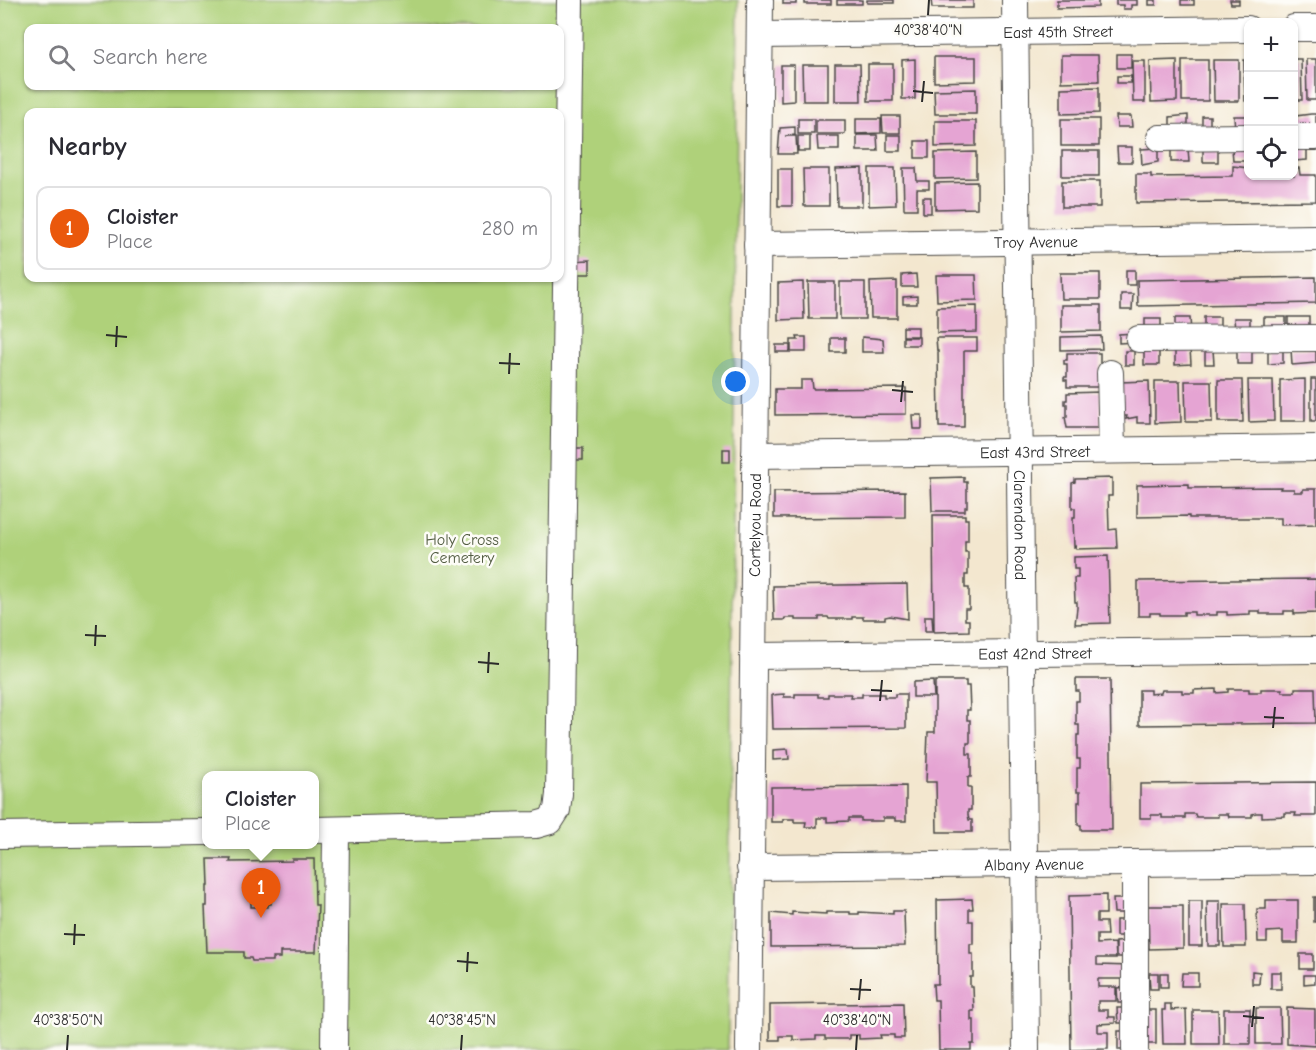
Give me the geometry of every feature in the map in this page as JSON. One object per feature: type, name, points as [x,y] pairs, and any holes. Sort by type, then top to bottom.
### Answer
[{"type":"street","points":[[334,1050],[325,830],[537,825],[550,821],[557,810],[570,0]]},
{"type":"street","name":"Cortelyou Road","points":[[749,1050],[760,0]]},
{"type":"street","name":"Clarendon Road","points":[[1015,0],[1026,1050]]},
{"type":"street","points":[[1298,28],[1316,28]]},
{"type":"street","name":"East 45th Street","points":[[760,35],[1244,29]]},
{"type":"street","points":[[1160,138],[1244,137]]},
{"type":"street","points":[[1298,137],[1316,137]]},
{"type":"street","name":"Troy Avenue","points":[[757,245],[1316,238]]},
{"type":"street","points":[[1139,339],[1316,338]]},
{"type":"street","points":[[1110,373],[1112,450]]},
{"type":"street","name":"East 43rd Street","points":[[755,455],[1316,448]]},
{"type":"street","name":"East 42nd Street","points":[[753,656],[1316,651]]},
{"type":"street","points":[[0,835],[202,832]]},
{"type":"street","name":"Albany Avenue","points":[[750,867],[1316,861]]},
{"type":"street","points":[[1135,863],[1135,1050]]},
{"type":"green space","name":"Holy Cross Cemetery","points":[[0,0],[738,0],[728,1050],[0,1050]]},
{"type":"building","points":[[783,0],[796,0],[796,4],[783,4]]},
{"type":"building","points":[[805,0],[831,0],[831,4],[805,4]]},
{"type":"building","points":[[837,0],[862,0],[862,4],[837,4]]},
{"type":"building","points":[[867,0],[894,0],[894,3],[867,3]]},
{"type":"building","points":[[931,0],[973,0],[973,8],[932,8]]},
{"type":"building","points":[[1057,0],[1098,0],[1098,7],[1057,8]]},
{"type":"building","points":[[1116,0],[1137,0],[1137,5],[1131,5],[1131,9],[1123,9],[1123,5],[1116,5]]},
{"type":"building","points":[[1149,0],[1156,0],[1156,5],[1149,5]]},
{"type":"building","points":[[1181,0],[1194,0],[1194,5],[1181,5]]},
{"type":"building","points":[[1230,0],[1239,0],[1239,4],[1231,4]]},
{"type":"building","points":[[1117,54],[1131,54],[1131,68],[1117,68]]},
{"type":"building","points":[[1061,55],[1098,55],[1099,81],[1061,82]]},
{"type":"building","points":[[934,57],[976,57],[976,81],[934,82]]},
{"type":"building","points":[[915,59],[915,99],[902,99],[902,60]]},
{"type":"building","points":[[1298,59],[1301,59],[1302,100],[1298,100]]},
{"type":"building","points":[[1306,59],[1316,59],[1316,100],[1307,100]]},
{"type":"building","points":[[1177,60],[1177,101],[1151,102],[1150,61]]},
{"type":"building","points":[[1182,60],[1208,60],[1208,101],[1182,101]]},
{"type":"building","points":[[1213,60],[1239,60],[1239,101],[1214,101]]},
{"type":"building","points":[[1132,61],[1145,61],[1145,102],[1133,102]]},
{"type":"building","points":[[835,64],[860,64],[861,101],[835,101]]},
{"type":"building","points":[[868,64],[893,64],[893,101],[868,101]]},
{"type":"building","points":[[781,65],[794,65],[794,101],[781,102]]},
{"type":"building","points":[[802,65],[828,65],[828,101],[803,101]]},
{"type":"building","points":[[1117,76],[1131,76],[1131,83],[1117,83]]},
{"type":"building","points":[[1099,87],[1099,113],[1061,114],[1061,88]]},
{"type":"building","points":[[976,89],[976,114],[935,114],[934,90]]},
{"type":"building","points":[[1316,114],[1316,129],[1298,129],[1298,116]]},
{"type":"building","points":[[1188,115],[1188,130],[1170,129],[1170,117]]},
{"type":"building","points":[[882,116],[900,116],[900,133],[883,133]]},
{"type":"building","points":[[1116,116],[1131,116],[1132,127],[1117,127]]},
{"type":"building","points":[[1202,116],[1210,116],[1210,130],[1202,130]]},
{"type":"building","points":[[1234,116],[1244,116],[1244,130],[1235,130]]},
{"type":"building","points":[[798,119],[814,119],[814,134],[798,134]]},
{"type":"building","points":[[856,119],[881,119],[881,133],[856,134]]},
{"type":"building","points":[[1061,119],[1099,119],[1099,146],[1061,146]]},
{"type":"building","points":[[816,120],[845,120],[845,134],[816,134]]},
{"type":"building","points":[[935,121],[976,121],[976,146],[935,147]]},
{"type":"building","points":[[795,127],[795,135],[785,136],[796,136],[797,154],[778,154],[780,128]]},
{"type":"building","points":[[857,135],[877,135],[878,151],[857,151]]},
{"type":"building","points":[[887,135],[901,135],[901,151],[887,151]]},
{"type":"building","points":[[798,136],[810,136],[810,151],[798,151]]},
{"type":"building","points":[[817,136],[839,136],[839,150],[818,150]]},
{"type":"building","points":[[915,141],[929,141],[929,158],[915,158]]},
{"type":"building","points":[[1117,147],[1132,147],[1132,162],[1118,162]]},
{"type":"building","points":[[1244,147],[1244,161],[1233,161],[1232,148]]},
{"type":"building","points":[[1298,147],[1307,147],[1307,160],[1298,161]]},
{"type":"building","points":[[1158,148],[1158,162],[1142,165],[1141,149]]},
{"type":"building","points":[[1171,148],[1188,148],[1189,162],[1171,162]]},
{"type":"building","points":[[1203,148],[1218,148],[1218,162],[1203,162]]},
{"type":"building","points":[[1062,151],[1099,151],[1099,176],[1062,176]]},
{"type":"building","points":[[976,152],[976,178],[935,179],[935,153]]},
{"type":"building","points":[[1233,166],[1244,167],[1244,180],[1298,180],[1299,168],[1300,175],[1316,175],[1316,201],[1136,203],[1136,174],[1151,174],[1151,177],[1233,176]]},
{"type":"building","points":[[862,168],[862,206],[837,206],[836,169]]},
{"type":"building","points":[[869,168],[895,168],[896,205],[869,206]]},
{"type":"building","points":[[903,168],[916,168],[917,181],[929,181],[929,189],[917,189],[917,209],[904,209]]},
{"type":"building","points":[[778,169],[792,169],[792,206],[778,206]]},
{"type":"building","points":[[803,169],[829,169],[829,206],[804,206]]},
{"type":"building","points":[[1062,181],[1100,181],[1100,207],[1062,207]]},
{"type":"building","points":[[977,182],[977,208],[935,209],[935,183]]},
{"type":"building","points":[[923,197],[931,197],[931,213],[923,213]]},
{"type":"building","points":[[590,260],[590,274],[569,274],[569,261]]},
{"type":"building","points":[[1126,270],[1135,270],[1135,285],[1126,285]]},
{"type":"building","points":[[1060,273],[1100,273],[1100,299],[1061,299]]},
{"type":"building","points":[[916,274],[917,287],[902,287],[902,275]]},
{"type":"building","points":[[936,275],[976,275],[977,300],[937,301]]},
{"type":"building","points":[[1316,277],[1316,303],[1138,306],[1137,280]]},
{"type":"building","points":[[897,281],[897,318],[871,318],[870,282]]},
{"type":"building","points":[[803,282],[804,319],[778,320],[778,283]]},
{"type":"building","points":[[808,282],[835,282],[835,319],[809,319]]},
{"type":"building","points":[[840,282],[865,282],[865,319],[840,319]]},
{"type":"building","points":[[1121,294],[1133,294],[1132,310],[1121,310]]},
{"type":"building","points":[[917,296],[917,304],[903,304],[903,297]]},
{"type":"building","points":[[1061,305],[1101,305],[1101,331],[1061,332]]},
{"type":"building","points":[[977,306],[977,332],[937,333],[937,307]]},
{"type":"building","points":[[1204,317],[1220,317],[1220,331],[1204,332]]},
{"type":"building","points":[[1264,317],[1286,317],[1286,331],[1264,331]]},
{"type":"building","points":[[1288,317],[1309,317],[1309,330],[1288,331]]},
{"type":"building","points":[[1175,318],[1190,318],[1191,332],[1175,332]]},
{"type":"building","points":[[1234,318],[1250,318],[1250,331],[1235,331]]},
{"type":"building","points":[[1145,319],[1161,319],[1161,332],[1145,332]]},
{"type":"building","points":[[903,327],[918,327],[918,336],[903,336]]},
{"type":"building","points":[[1134,333],[1135,342],[1119,343],[1119,334]]},
{"type":"building","points":[[1101,336],[1102,349],[1061,350],[1061,337]]},
{"type":"building","points":[[797,337],[806,337],[806,352],[791,352],[791,340],[798,340]]},
{"type":"building","points":[[862,337],[883,339],[884,352],[862,352]]},
{"type":"building","points":[[903,337],[919,337],[919,345],[903,345]]},
{"type":"building","points":[[831,338],[845,338],[845,352],[831,352]]},
{"type":"building","points":[[936,338],[977,338],[977,351],[964,351],[964,427],[939,427]]},
{"type":"building","points":[[776,345],[790,345],[790,352],[776,352]]},
{"type":"building","points":[[1190,349],[1191,364],[1175,365],[1175,350]]},
{"type":"building","points":[[1237,349],[1252,349],[1252,364],[1237,364]]},
{"type":"building","points":[[1268,349],[1283,349],[1283,363],[1268,364]]},
{"type":"building","points":[[1291,349],[1316,349],[1316,363],[1292,365]]},
{"type":"building","points":[[1205,350],[1213,350],[1214,364],[1205,364]]},
{"type":"building","points":[[1125,351],[1134,351],[1134,365],[1125,365]]},
{"type":"building","points":[[1144,351],[1159,351],[1159,365],[1144,365]]},
{"type":"building","points":[[1067,353],[1100,353],[1100,387],[1067,387],[1067,380],[1064,380],[1064,377],[1067,377],[1067,364],[1064,364],[1064,360],[1067,360]]},
{"type":"building","points":[[1305,379],[1305,421],[1280,421],[1280,380]]},
{"type":"building","points":[[1311,379],[1316,379],[1316,421],[1311,421]]},
{"type":"building","points":[[801,380],[812,380],[813,389],[906,388],[906,414],[775,415],[775,389],[801,389]]},
{"type":"building","points":[[1218,380],[1242,380],[1243,422],[1218,422]]},
{"type":"building","points":[[1248,380],[1273,380],[1274,421],[1249,422]]},
{"type":"building","points":[[1149,381],[1150,423],[1137,423],[1137,417],[1126,419],[1127,416],[1120,416],[1120,382]]},
{"type":"building","points":[[1155,381],[1180,381],[1181,422],[1155,423]]},
{"type":"building","points":[[1185,381],[1211,381],[1212,422],[1186,422]]},
{"type":"building","points":[[1100,392],[1101,428],[1067,428],[1065,400],[1067,400],[1067,393]]},
{"type":"building","points":[[912,415],[922,415],[922,429],[913,429]]},
{"type":"building","points":[[572,448],[583,448],[583,460],[573,460]]},
{"type":"building","points":[[723,449],[730,449],[730,462],[723,462]]},
{"type":"building","points":[[964,477],[964,482],[967,482],[965,511],[932,511],[931,478]]},
{"type":"building","points":[[1112,478],[1112,496],[1108,496],[1109,530],[1116,529],[1117,548],[1076,549],[1076,546],[1074,547],[1075,508],[1072,508],[1072,483],[1075,479]]},
{"type":"building","points":[[1189,484],[1189,488],[1281,487],[1280,489],[1294,489],[1294,492],[1316,489],[1316,524],[1281,525],[1281,518],[1137,517],[1137,485]]},
{"type":"building","points":[[905,491],[905,517],[774,518],[774,492]]},
{"type":"building","points":[[933,515],[965,515],[965,519],[968,519],[968,541],[965,541],[965,552],[968,552],[968,575],[965,575],[965,588],[969,588],[969,609],[965,609],[965,620],[969,620],[969,631],[934,632]]},
{"type":"building","points":[[1108,556],[1110,623],[1075,624],[1077,602],[1075,602],[1074,578],[1078,578],[1078,569],[1074,569],[1074,557]]},
{"type":"building","points":[[1316,579],[1316,613],[1294,614],[1294,611],[1284,611],[1284,614],[1260,614],[1260,611],[1250,611],[1250,614],[1227,615],[1227,612],[1217,612],[1217,615],[1194,615],[1194,612],[1184,612],[1184,615],[1150,613],[1150,616],[1138,616],[1138,581]]},
{"type":"building","points":[[907,584],[908,619],[890,616],[885,619],[819,617],[819,620],[785,618],[774,620],[773,586]]},
{"type":"building","points":[[925,616],[932,616],[933,631],[925,631]]},
{"type":"building","points":[[1076,679],[1110,679],[1112,830],[1081,830],[1081,825],[1078,825],[1080,792],[1077,792],[1077,768],[1080,768],[1080,759],[1077,759],[1079,725],[1076,725],[1076,701],[1079,701],[1079,691],[1076,691]]},
{"type":"building","points":[[933,681],[934,697],[913,697],[913,682]]},
{"type":"building","points":[[935,681],[966,681],[966,686],[969,686],[970,710],[967,710],[967,720],[970,720],[970,743],[967,743],[967,754],[971,754],[971,777],[968,777],[968,787],[971,787],[971,810],[968,810],[968,815],[969,820],[972,820],[972,832],[937,832],[936,782],[926,782],[928,732],[935,732]]},
{"type":"building","points":[[1295,688],[1315,688],[1316,723],[1139,725],[1139,690],[1150,690],[1150,694],[1161,693],[1162,690],[1182,690],[1182,693],[1194,693],[1194,690],[1216,689],[1216,693],[1228,692],[1228,689],[1249,689],[1249,692],[1261,692],[1261,689],[1282,689],[1282,692],[1295,692]]},
{"type":"building","points":[[784,694],[784,697],[795,697],[795,694],[818,694],[818,697],[828,697],[828,694],[851,694],[850,697],[862,697],[862,694],[884,694],[884,697],[895,697],[895,694],[906,694],[906,728],[773,729],[772,695]]},
{"type":"building","points":[[788,749],[789,759],[773,760],[773,750]]},
{"type":"building","points":[[1316,782],[1316,816],[1295,816],[1296,813],[1285,813],[1285,816],[1262,817],[1262,813],[1256,813],[1252,814],[1252,817],[1229,817],[1228,814],[1218,814],[1218,817],[1196,817],[1195,814],[1185,814],[1185,818],[1162,818],[1162,815],[1151,815],[1151,818],[1140,818],[1140,784]]},
{"type":"building","points":[[906,786],[906,821],[895,821],[895,818],[883,818],[883,821],[861,821],[861,818],[849,818],[849,821],[827,822],[827,818],[817,818],[817,827],[805,827],[806,822],[794,822],[794,819],[771,822],[771,787]]},
{"type":"building","points":[[208,859],[231,859],[230,862],[314,859],[315,905],[318,905],[316,952],[280,952],[280,958],[273,958],[273,961],[252,961],[251,958],[244,958],[244,952],[207,952],[205,906],[207,906],[207,886],[209,886]],"holes":[[[251,888],[271,888],[271,904],[268,904],[268,907],[251,907]]]},
{"type":"building","points":[[1106,895],[1106,914],[1097,914],[1097,922],[1106,922],[1107,935],[1097,935],[1097,944],[1115,943],[1116,958],[1097,958],[1097,965],[1131,966],[1131,979],[1098,979],[1098,987],[1116,987],[1116,1001],[1098,1001],[1098,1010],[1108,1010],[1108,1017],[1115,1017],[1115,1023],[1098,1024],[1098,1032],[1108,1032],[1108,1049],[1071,1050],[1069,896]]},
{"type":"building","points":[[1314,897],[1316,897],[1316,922],[1314,922]]},
{"type":"building","points":[[972,899],[973,909],[969,909],[969,921],[973,921],[973,944],[970,944],[970,954],[973,954],[973,977],[970,977],[970,987],[973,987],[974,1011],[971,1011],[971,1020],[974,1020],[974,1044],[971,1044],[971,1050],[939,1050],[938,1000],[934,1000],[933,984],[938,984],[937,900]]},
{"type":"building","points":[[1113,899],[1130,899],[1130,913],[1114,913]]},
{"type":"building","points":[[1266,900],[1298,900],[1298,943],[1283,943],[1283,931],[1267,932],[1267,942],[1258,942],[1257,909],[1266,909]]},
{"type":"building","points":[[1189,901],[1202,901],[1202,946],[1189,946]]},
{"type":"building","points":[[1207,901],[1220,901],[1220,946],[1208,946]]},
{"type":"building","points":[[1223,904],[1245,904],[1246,947],[1224,947]]},
{"type":"building","points":[[1148,906],[1183,906],[1183,948],[1149,949]]},
{"type":"building","points":[[893,911],[904,911],[905,946],[771,947],[771,913],[792,915],[792,912],[893,914]]},
{"type":"building","points":[[1116,920],[1130,920],[1130,936],[1116,936]]},
{"type":"building","points":[[1130,941],[1130,957],[1116,957],[1116,942]]},
{"type":"building","points":[[1300,954],[1313,954],[1313,969],[1300,969]]},
{"type":"building","points":[[1252,971],[1260,972],[1259,984],[1252,984]]},
{"type":"building","points":[[1271,972],[1281,972],[1281,989],[1271,989]]},
{"type":"building","points":[[1149,973],[1158,973],[1158,989],[1150,989]]},
{"type":"building","points":[[1160,973],[1168,973],[1168,987],[1160,987]]},
{"type":"building","points":[[1182,973],[1198,973],[1198,986],[1181,986]]},
{"type":"building","points":[[1304,975],[1315,975],[1315,983],[1304,984]]},
{"type":"building","points":[[1131,987],[1131,1003],[1118,1003],[1117,988]]},
{"type":"building","points":[[903,1003],[904,1038],[880,1035],[881,1038],[859,1039],[859,1035],[849,1035],[849,1039],[825,1039],[825,1036],[816,1036],[816,1039],[793,1040],[793,1036],[780,1036],[780,1040],[770,1040],[770,1005]]},
{"type":"building","points":[[1165,1004],[1171,1004],[1171,1010],[1186,1009],[1187,1044],[1163,1044],[1162,1010],[1165,1010]]},
{"type":"building","points":[[1117,1008],[1131,1008],[1131,1023],[1118,1023]]},
{"type":"building","points":[[1256,1008],[1280,1008],[1281,1044],[1256,1044]]},
{"type":"building","points":[[1287,1008],[1315,1009],[1315,1046],[1287,1044]]},
{"type":"building","points":[[1224,1009],[1250,1009],[1250,1044],[1224,1044]]},
{"type":"building","points":[[1145,1010],[1156,1010],[1156,1044],[1145,1044]]},
{"type":"building","points":[[1193,1010],[1218,1010],[1219,1044],[1193,1044]]},
{"type":"building","points":[[1118,1031],[1131,1031],[1132,1050],[1118,1050]]},
{"type":"place","name":"Cloister","points":[[261,918]]}]
